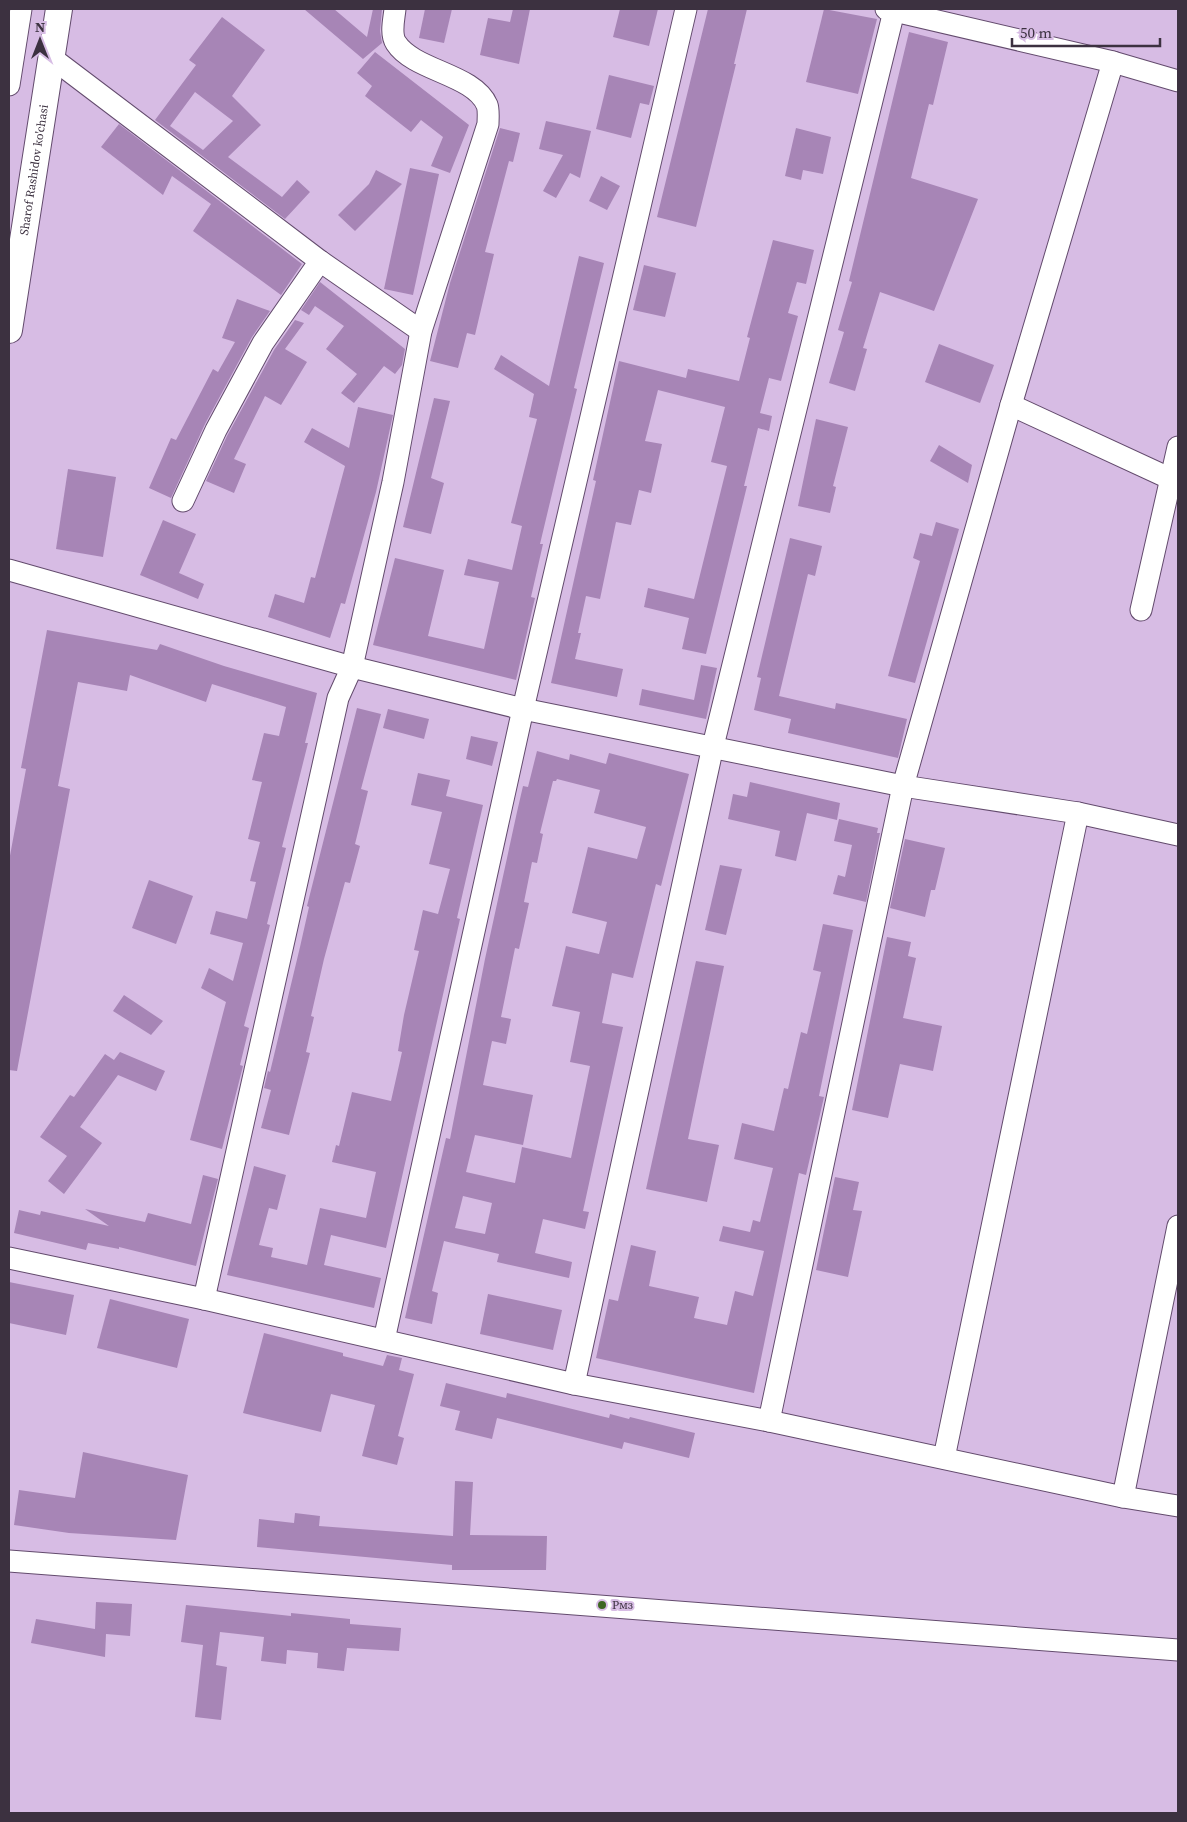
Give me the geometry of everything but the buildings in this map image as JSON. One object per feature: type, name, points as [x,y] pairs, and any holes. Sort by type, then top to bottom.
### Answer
[{"type":"main road","name":"Sharof Rashidov ko'chasi","points":[[9,330],[60,9]]},
{"type":"street","points":[[9,85],[21,9]]},
{"type":"street","points":[[204,1299],[338,698],[352,667],[393,482],[421,331],[488,124],[488,106],[479,92],[409,55],[395,42],[392,24],[396,9]]},
{"type":"street","points":[[384,1340],[523,709],[686,9]]},
{"type":"street","points":[[574,1384],[712,746],[890,10],[1113,62],[1178,81]]},
{"type":"street","points":[[52,58],[320,261],[421,331]]},
{"type":"street","points":[[769,1421],[903,786],[1011,405],[1113,62]]},
{"type":"street","points":[[183,501],[216,430],[263,343],[320,261]]},
{"type":"street","points":[[1011,405],[1171,480]]},
{"type":"street","points":[[1141,610],[1178,447]]},
{"type":"street","points":[[9,570],[352,667],[523,709],[903,786],[1078,813],[1178,835]]},
{"type":"street","points":[[944,1458],[1078,813]]},
{"type":"street","points":[[1123,1497],[1178,1226]]},
{"type":"street","points":[[9,1258],[204,1299],[574,1384],[769,1421],[1123,1497],[1178,1506]]},
{"type":"street","points":[[9,1561],[1178,1650]]},
{"type":"place","name":"Рмз","points":[[602,1605]]}]
